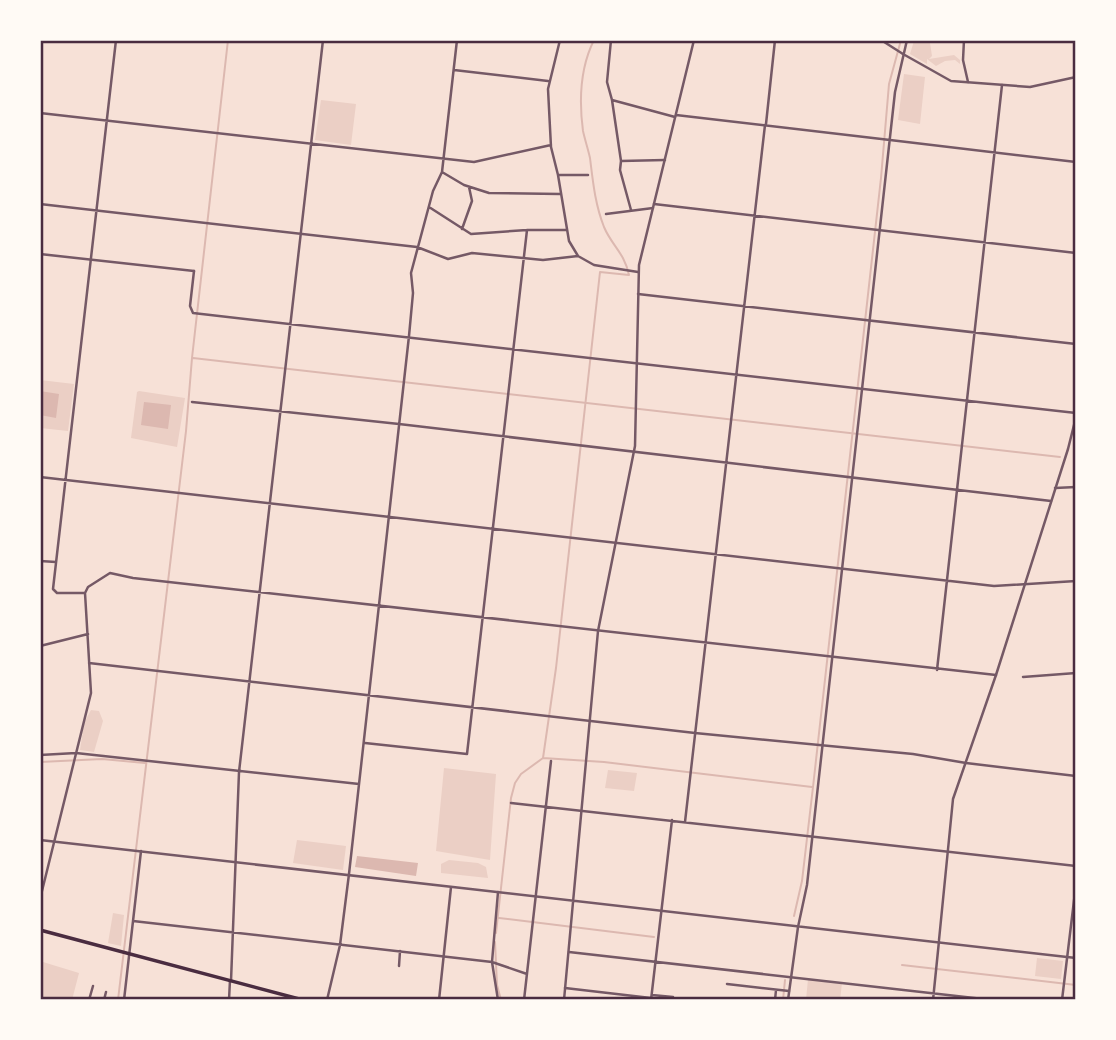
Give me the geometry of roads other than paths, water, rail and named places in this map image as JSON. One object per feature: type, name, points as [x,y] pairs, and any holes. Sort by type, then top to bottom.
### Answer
[{"type":"main road","points":[[40,930],[303,1000]]},
{"type":"street","points":[[85,593],[57,593],[53,589],[116,40]]},
{"type":"street","points":[[229,1000],[239,772],[323,40]]},
{"type":"street","points":[[327,1000],[340,944],[349,874],[409,336],[413,293],[411,273],[416,247],[442,172],[457,40]]},
{"type":"street","points":[[560,40],[549,81],[551,145],[572,248],[578,256],[605,268],[638,272]]},
{"type":"street","points":[[611,40],[607,76],[621,160],[620,170],[631,210]]},
{"type":"street","points":[[564,1000],[598,631],[634,452],[638,272],[694,40]]},
{"type":"street","points":[[685,822],[775,40]]},
{"type":"street","points":[[881,40],[944,78],[969,83],[1030,87],[1076,77]]},
{"type":"street","points":[[788,1000],[807,885],[895,92],[906,40]]},
{"type":"street","points":[[964,40],[963,60],[969,83]]},
{"type":"street","points":[[454,70],[549,81]]},
{"type":"street","points":[[937,670],[1002,85]]},
{"type":"street","points":[[612,100],[675,116],[1076,162]]},
{"type":"street","points":[[40,113],[474,162],[551,145]]},
{"type":"street","points":[[621,160],[665,160]]},
{"type":"street","points":[[442,172],[469,187],[489,193],[561,194]]},
{"type":"street","points":[[558,175],[588,175]]},
{"type":"street","points":[[462,229],[472,201],[469,187]]},
{"type":"street","points":[[40,204],[416,247],[448,259],[472,253],[543,260],[578,256]]},
{"type":"street","points":[[606,214],[653,206],[1076,253]]},
{"type":"street","points":[[429,207],[471,234],[567,230]]},
{"type":"street","points":[[364,743],[467,754],[527,230]]},
{"type":"street","points":[[40,254],[194,271],[190,306],[193,313],[737,373],[1076,415],[996,675],[954,799],[933,1000]]},
{"type":"street","points":[[638,294],[1076,344]]},
{"type":"street","points":[[192,402],[1051,501]]},
{"type":"street","points":[[40,477],[993,586],[1076,581]]},
{"type":"street","points":[[1055,488],[1076,487]]},
{"type":"street","points":[[40,561],[56,562]]},
{"type":"street","points":[[40,899],[91,693],[85,593],[88,587],[110,573],[133,578],[996,675]]},
{"type":"street","points":[[40,646],[88,634]]},
{"type":"street","points":[[89,663],[695,733],[913,754],[1076,776]]},
{"type":"street","points":[[1023,677],[1076,673]]},
{"type":"street","points":[[40,755],[76,753],[359,785]]},
{"type":"street","points":[[524,1000],[551,761]]},
{"type":"street","points":[[511,803],[1076,866]]},
{"type":"street","points":[[651,998],[672,820]]},
{"type":"street","points":[[40,840],[1076,958]]},
{"type":"street","points":[[124,1000],[141,851]]},
{"type":"street","points":[[1062,1000],[1076,884]]},
{"type":"street","points":[[439,1000],[451,887]]},
{"type":"street","points":[[498,892],[492,962],[498,1000]]},
{"type":"street","points":[[133,921],[492,962],[527,974]]},
{"type":"street","points":[[398,965],[400,951]]},
{"type":"street","points":[[569,952],[992,1000]]},
{"type":"street","points":[[727,984],[789,991]]},
{"type":"street","points":[[89,1000],[93,986]]},
{"type":"street","points":[[565,988],[651,998],[673,997]]},
{"type":"street","points":[[775,1000],[776,990]]},
{"type":"street","points":[[104,1000],[106,992]]},
{"type":"waterway","points":[[118,1000],[186,431],[228,40]]},
{"type":"waterway","points":[[543,758],[556,668],[600,272],[629,275],[624,260],[607,234],[601,218],[583,131],[582,85],[594,40]]},
{"type":"waterway","points":[[794,916],[802,881],[813,787],[881,178],[889,84],[901,40]]},
{"type":"waterway","points":[[193,358],[1060,457]]},
{"type":"waterway","points":[[496,933],[515,783],[521,774],[543,758],[604,762],[812,787]]},
{"type":"waterway","points":[[40,762],[102,759],[145,763]]},
{"type":"waterway","points":[[499,918],[654,937]]},
{"type":"waterway","points":[[495,942],[497,985],[501,1000]]},
{"type":"waterway","points":[[902,965],[1076,985]]},
{"type":"waterway","points":[[783,1000],[785,980]]}]
